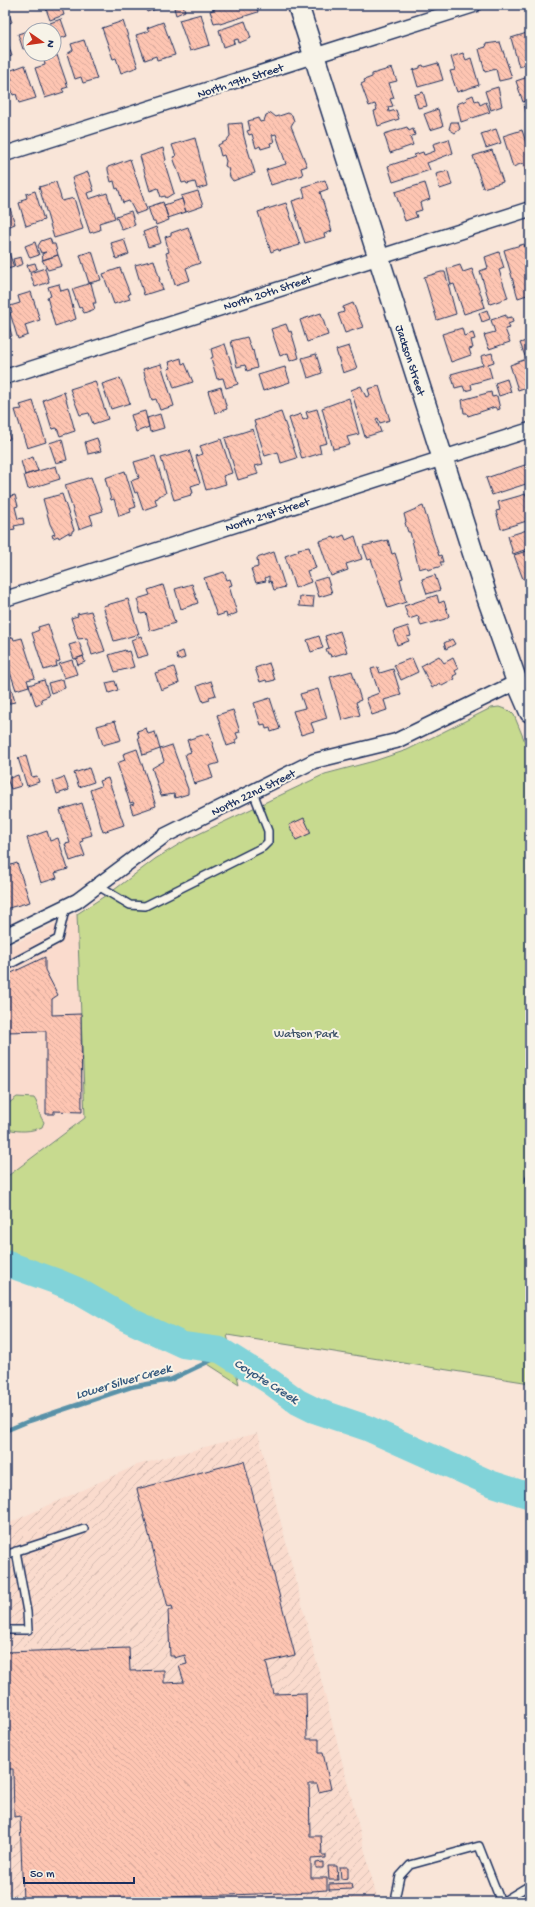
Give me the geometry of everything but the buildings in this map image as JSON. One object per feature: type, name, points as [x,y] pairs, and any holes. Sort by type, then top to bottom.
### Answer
[{"type":"street","name":"Jackson Street","points":[[298,5],[486,597],[517,682],[530,712]]},
{"type":"street","name":"North 19th Street","points":[[5,154],[474,5]]},
{"type":"street","name":"North 20th Street","points":[[5,377],[530,209]]},
{"type":"street","name":"North 21st Street","points":[[5,599],[530,430]]},
{"type":"street","name":"North 22nd Street","points":[[5,936],[77,901],[164,836],[314,762],[396,741],[517,682]]},
{"type":"lane","points":[[98,886],[130,905],[145,906],[263,847],[268,842],[268,831],[253,792]]},
{"type":"lane","points":[[5,967],[58,939],[66,906]]},
{"type":"lane","points":[[5,1555],[84,1529]]},
{"type":"lane","points":[[5,1630],[28,1630],[27,1612],[16,1551]]},
{"type":"lane","points":[[396,1902],[400,1876],[410,1865],[479,1846],[502,1902],[530,1885]]},
{"type":"shaded area","points":[[77,914],[85,1118],[5,1178],[5,948]]},
{"type":"shaded area","points":[[258,1433],[378,1902],[5,1902],[5,1525],[137,1465]]},
{"type":"green space","name":"Watson Park","points":[[499,707],[510,711],[514,715],[530,754],[530,1383],[227,1335],[239,1384],[175,1343],[5,1267],[5,1178],[85,1118],[77,914],[114,890],[155,859],[186,840],[325,774],[374,761],[407,750],[491,708]]},
{"type":"green space","points":[[17,1097],[34,1098],[40,1116],[44,1122],[42,1127],[25,1131],[7,1129],[5,1125],[5,1106]]},
{"type":"waterway","name":"Coyote Creek","points":[[5,1263],[77,1290],[127,1319],[183,1345],[220,1350],[271,1382],[298,1402],[314,1410],[367,1428],[490,1483],[530,1496]]},
{"type":"waterway","name":"Lower Silver Creek","points":[[5,1431],[29,1421],[131,1387],[170,1380],[216,1358],[220,1350]]}]
